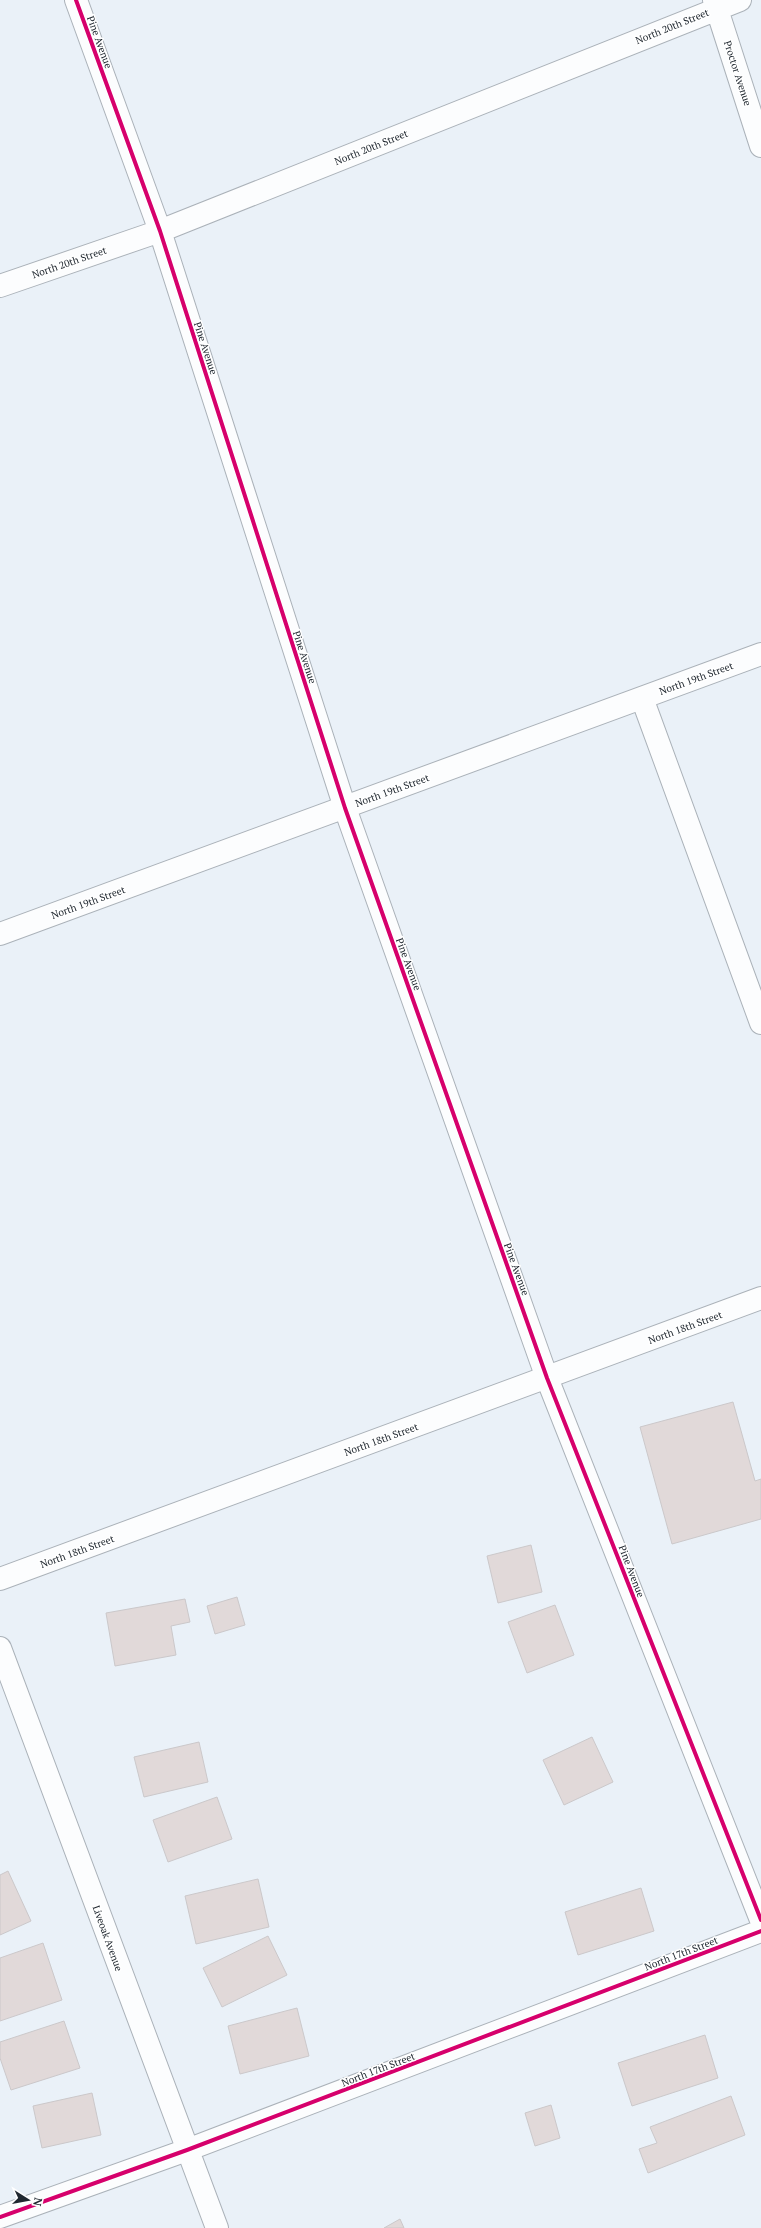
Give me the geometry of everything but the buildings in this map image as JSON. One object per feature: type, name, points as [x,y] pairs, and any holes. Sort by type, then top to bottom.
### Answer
[{"type":"street","name":"Pine Avenue","points":[[76,0],[160,231],[345,808],[548,1378],[761,1920]]},
{"type":"street","name":"North 20th Street","points":[[0,286],[160,231],[716,4],[740,0]]},
{"type":"street","name":"Proctor Avenue","points":[[716,4],[761,146]]},
{"type":"street","name":"North 19th Street","points":[[0,934],[761,654]]},
{"type":"street","points":[[642,698],[761,1023]]},
{"type":"street","name":"North 18th Street","points":[[0,1579],[548,1378],[761,1298]]},
{"type":"street","name":"Liveoak Avenue","points":[[0,1648],[217,2228]]},
{"type":"street","name":"North 17th Street","points":[[0,2217],[187,2150],[761,1931]]},
{"type":"cycle path","points":[[76,0],[160,231],[345,808],[547,1378],[761,1920]]},
{"type":"cycle path","points":[[0,2217],[187,2150],[761,1931]]}]
